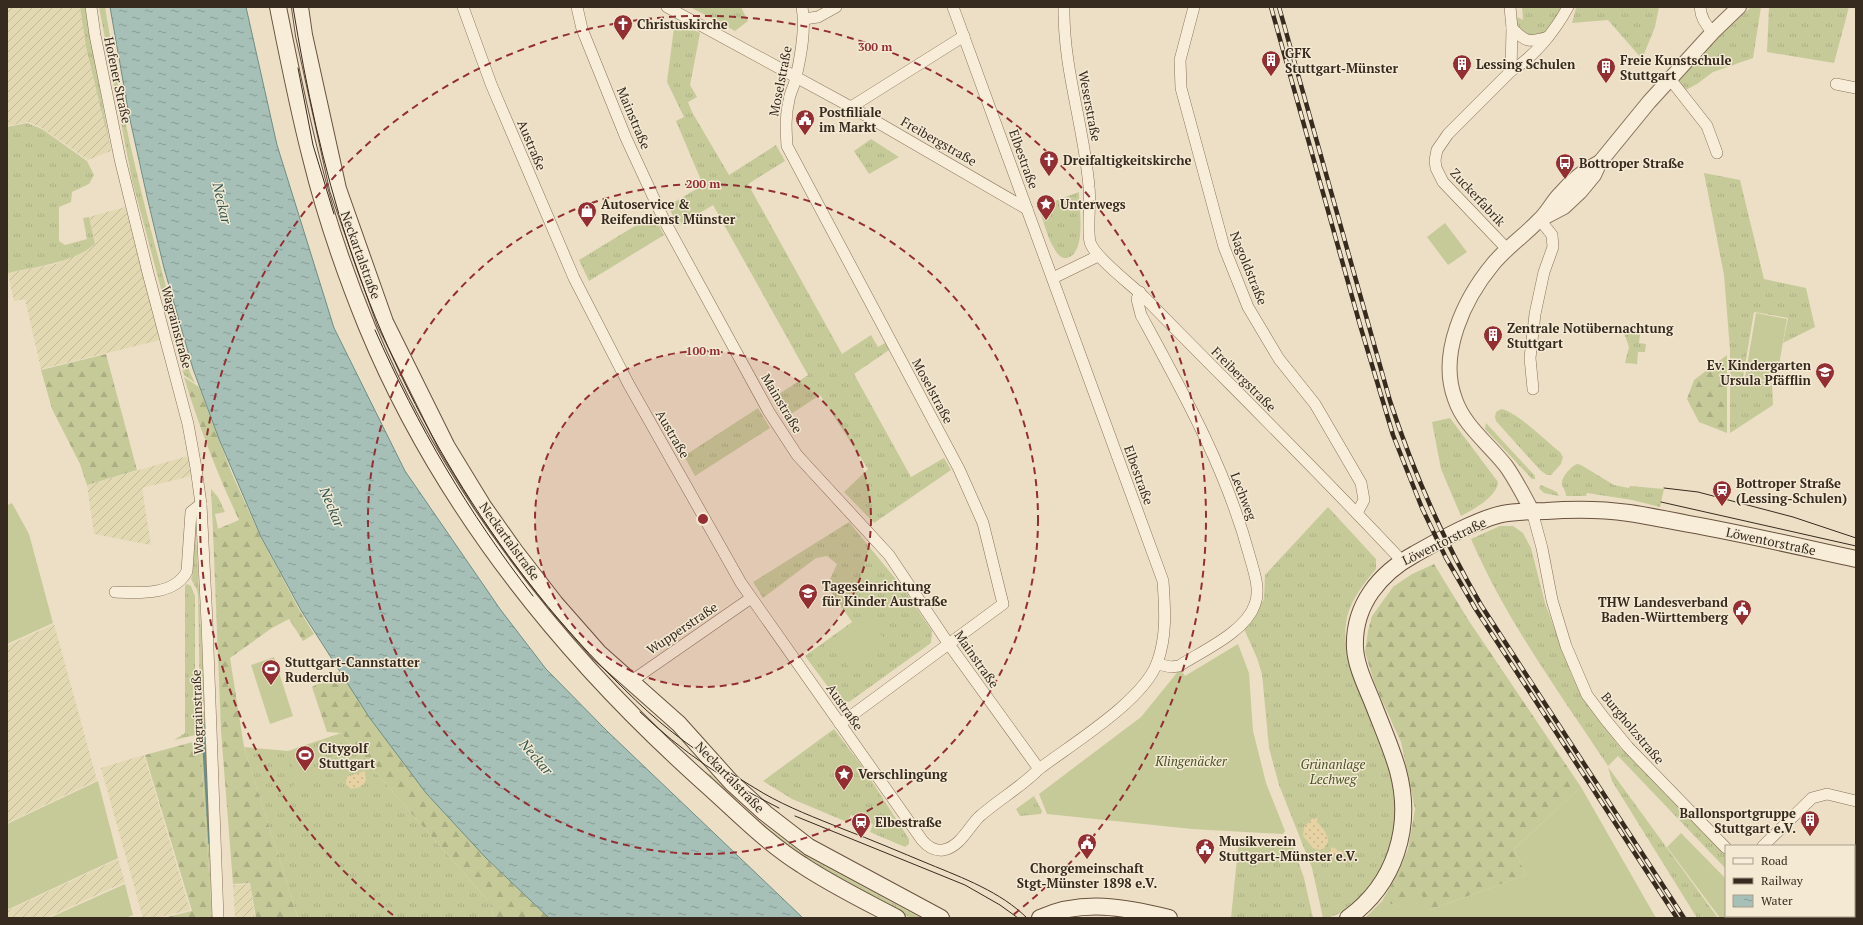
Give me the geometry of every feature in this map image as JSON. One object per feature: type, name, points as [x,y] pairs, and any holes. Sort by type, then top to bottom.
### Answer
[{"type":"main road","name":"Neckartalstraße","points":[[278,7],[311,160],[348,278],[368,329],[402,402],[467,516],[500,562],[547,621],[585,665],[639,721],[690,770],[764,836],[800,864],[850,894],[897,918]]},
{"type":"main road","name":"Neckartalstraße","points":[[300,7],[304,35],[338,189],[385,322],[423,400],[483,506],[514,550],[555,603],[599,653],[679,724],[731,782],[765,813],[810,846],[941,918]]},
{"type":"main road","name":"Löwentorstraße","points":[[1348,918],[1359,910],[1372,897],[1384,881],[1394,862],[1401,839],[1404,815],[1398,771],[1364,680],[1355,649],[1359,615],[1366,599],[1383,576],[1402,561],[1446,538],[1494,517],[1532,511],[1573,509],[1629,513],[1732,532],[1856,559]]},
{"type":"main road","points":[[1042,917],[1080,907],[1097,906],[1129,909],[1169,918]]},
{"type":"street","name":"Hofener Straße","points":[[91,7],[95,35],[120,159]]},
{"type":"street","name":"Austraße","points":[[463,7],[491,84],[574,278],[628,383],[751,598],[922,840]]},
{"type":"street","name":"Mainstraße","points":[[577,7],[582,29],[624,132],[664,220],[769,412],[797,455],[890,555],[948,643],[1039,769]]},
{"type":"street","name":"Freibergstraße","points":[[667,7],[851,107],[1027,209]]},
{"type":"street","name":"Moselstraße","points":[[802,7],[804,20],[796,78],[789,99],[785,124],[787,146],[959,469],[983,524],[1003,604],[948,643],[925,662],[840,724]]},
{"type":"street","points":[[804,20],[818,17],[836,7]]},
{"type":"street","name":"Elbestraße","points":[[922,840],[929,848],[943,850],[957,843],[979,817],[1028,780],[1039,769],[1123,706],[1146,682],[1157,664],[1163,640],[1166,613],[1163,581],[954,7]]},
{"type":"street","name":"Weserstraße","points":[[1064,7],[1068,69],[1084,143],[1090,188],[1090,242],[1098,256]]},
{"type":"street","name":"Nagoldstraße","points":[[1194,7],[1180,60],[1180,88],[1224,246],[1248,307],[1279,359],[1315,404],[1361,483],[1364,500],[1357,513]]},
{"type":"street","points":[[1510,7],[1512,28],[1511,71]]},
{"type":"street","name":"Zuckerfabrik","points":[[1507,249],[1443,182],[1436,168],[1435,160],[1437,150],[1448,134],[1511,71],[1520,66],[1548,37],[1559,24],[1568,7]]},
{"type":"street","points":[[1700,7],[1705,23],[1713,32]]},
{"type":"street","points":[[1532,511],[1506,466],[1463,417],[1454,398],[1450,378],[1451,350],[1460,320],[1470,297],[1493,264],[1507,249],[1540,220],[1570,203],[1594,175],[1600,162],[1670,79],[1713,32],[1739,7]]},
{"type":"street","points":[[1512,28],[1523,40],[1532,41],[1548,37]]},
{"type":"street","points":[[851,107],[964,36]]},
{"type":"street","points":[[1670,79],[1707,126],[1717,153]]},
{"type":"street","points":[[1836,84],[1856,88]]},
{"type":"street","name":"Wagrainstraße","points":[[120,159],[148,273],[188,424],[201,504],[211,699],[218,918]]},
{"type":"street","points":[[1533,389],[1530,358],[1535,314],[1544,272],[1553,247],[1552,235],[1540,220]]},
{"type":"street","name":"Freibergstraße","points":[[1098,256],[1140,292],[1357,513],[1402,561]]},
{"type":"street","points":[[1053,278],[1098,256]]},
{"type":"street","name":"Lechweg","points":[[1140,292],[1137,299],[1141,315],[1192,409],[1218,466],[1241,526],[1258,595],[1252,612],[1230,634],[1178,666],[1171,667],[1157,664]]},
{"type":"street","points":[[115,592],[152,593],[175,584],[184,578],[187,571],[191,512],[201,504]]},
{"type":"street","name":"Burgholzstraße","points":[[1532,511],[1542,548],[1552,600],[1566,646],[1587,695],[1605,720],[1628,747],[1725,847]]},
{"type":"street","name":"Wupperstraße","points":[[630,682],[751,598]]},
{"type":"street","points":[[1764,845],[1812,798],[1827,794],[1856,801]]},
{"type":"shaded area","points":[[7,7],[80,7],[86,47],[111,151],[88,160],[42,128],[28,122],[7,126]]},
{"type":"shaded area","points":[[125,207],[160,340],[41,369],[25,299],[14,301],[8,273],[56,264],[95,244],[89,217]]},
{"type":"shaded area","points":[[188,456],[191,476],[142,488],[151,545],[94,534],[87,485]]},
{"type":"shaded area","points":[[54,624],[97,780],[7,823],[7,646]]},
{"type":"shaded area","points":[[144,755],[190,910],[156,918],[143,918],[101,768]]},
{"type":"shaded area","points":[[118,859],[125,882],[46,918],[7,918],[7,911]]},
{"type":"shaded area","points":[[250,884],[255,918],[235,918],[233,885]]},
{"type":"green space","points":[[80,7],[85,7],[111,151],[86,47]]},
{"type":"green space","points":[[99,7],[105,7],[120,94],[137,173],[153,239],[189,370],[195,383],[184,375],[132,180]]},
{"type":"green space","points":[[690,7],[741,7],[748,21],[735,31]]},
{"type":"green space","points":[[1522,7],[1561,7],[1556,18],[1546,32],[1532,36],[1523,34],[1516,27],[1513,15],[1523,20]]},
{"type":"green space","points":[[1659,7],[1655,27],[1642,59],[1608,20],[1572,23],[1576,8]]},
{"type":"green space","points":[[1751,7],[1761,7],[1753,58],[1713,72],[1697,84],[1682,92],[1675,78]]},
{"type":"green space","points":[[1769,7],[1849,7],[1834,63],[1767,52]]},
{"type":"green space","points":[[675,20],[700,33],[690,85],[697,97],[688,102],[692,112],[729,175],[776,145],[785,161],[748,184],[842,354],[871,335],[878,347],[885,343],[889,350],[854,374],[911,477],[944,458],[951,470],[874,523],[844,492],[868,469],[820,395],[785,418],[773,398],[808,375],[713,205],[678,226],[668,206],[703,185],[676,121],[684,117],[667,82]]},
{"type":"green space","points":[[27,123],[42,129],[87,161],[94,175],[89,184],[72,192],[71,202],[59,207],[59,241],[65,245],[87,239],[83,218],[89,217],[95,244],[85,251],[64,260],[8,273],[7,275],[7,127]]},
{"type":"green space","points":[[871,139],[899,157],[869,174],[854,151]]},
{"type":"green space","points":[[1704,173],[1740,180],[1764,279],[1806,288],[1815,327],[1783,343],[1788,318],[1754,312],[1743,377],[1772,383],[1773,405],[1730,433],[1730,350],[1724,275]]},
{"type":"green space","points":[[1079,192],[1080,239],[1073,254],[1067,258],[1063,258],[1057,254],[1052,245],[1038,207]]},
{"type":"green space","points":[[653,215],[664,235],[589,281],[579,260]]},
{"type":"green space","points":[[1445,223],[1467,252],[1448,265],[1427,237]]},
{"type":"green space","points":[[1756,313],[1787,319],[1776,382],[1745,377]]},
{"type":"green space","points":[[1629,325],[1641,327],[1639,343],[1646,344],[1645,352],[1638,352],[1637,364],[1625,363],[1629,347],[1624,333]]},
{"type":"green space","points":[[106,354],[137,470],[87,485],[80,464],[52,409],[41,370]]},
{"type":"green space","points":[[1727,355],[1727,433],[1699,422],[1687,399],[1694,380]]},
{"type":"green space","points":[[184,377],[199,387],[232,474],[261,538],[301,613],[314,634],[303,641],[289,619],[272,628],[230,658],[244,747],[298,918],[256,918],[250,883],[233,884],[221,731],[213,531],[239,520],[209,450]]},
{"type":"green space","points":[[758,408],[770,428],[695,476],[684,456]]},
{"type":"green space","points":[[1501,409],[1515,415],[1560,452],[1563,457],[1561,464],[1551,475],[1547,475],[1540,470],[1496,421],[1496,412]]},
{"type":"green space","points":[[1450,418],[1498,482],[1494,493],[1489,498],[1461,516],[1441,469],[1432,422]]},
{"type":"green space","points":[[1486,423],[1535,476],[1535,479],[1532,479],[1485,429]]},
{"type":"green space","points":[[1577,464],[1614,485],[1629,488],[1630,486],[1664,489],[1660,507],[1632,500],[1587,493],[1586,496],[1566,496],[1566,492],[1562,484],[1563,479],[1569,470]]},
{"type":"green space","points":[[1541,485],[1557,492],[1559,496],[1544,493],[1539,488]]},
{"type":"green space","points":[[211,489],[218,497],[225,512],[215,514],[218,529],[213,531]]},
{"type":"green space","points":[[12,503],[29,534],[53,623],[7,644],[7,505]]},
{"type":"green space","name":"Grünanlage Lechweg","points":[[1328,507],[1376,559],[1376,569],[1354,599],[1347,619],[1345,631],[1348,657],[1379,739],[1395,792],[1397,824],[1389,854],[1374,881],[1364,894],[1342,912],[1323,918],[1312,868],[1279,785],[1269,748],[1262,674],[1257,658],[1244,629],[1264,599],[1265,575]]},
{"type":"green space","points":[[195,517],[205,705],[200,706],[198,595],[191,579],[193,572]]},
{"type":"green space","points":[[849,522],[903,588],[932,631],[931,643],[849,702],[837,699],[805,656],[852,622],[827,586],[837,564],[827,556],[816,558],[763,598],[753,582]]},
{"type":"green space","points":[[1500,526],[1513,526],[1523,533],[1531,548],[1545,603],[1572,676],[1588,705],[1622,750],[1624,749],[1725,854],[1725,868],[1618,756],[1608,766],[1552,683],[1517,627],[1500,598],[1471,539]]},
{"type":"green space","points":[[1434,564],[1469,621],[1581,787],[1514,849],[1526,875],[1430,910],[1400,907],[1382,901],[1397,875],[1408,849],[1415,809],[1401,742],[1375,685],[1365,652],[1372,616],[1393,587],[1412,574]]},
{"type":"green space","points":[[187,584],[191,586],[195,596],[195,712],[199,724],[200,734],[174,740],[185,733],[185,586]]},
{"type":"green space","points":[[870,619],[887,643],[850,669],[833,645]]},
{"type":"green space","name":"Klingenäcker","points":[[1238,644],[1249,673],[1253,731],[1266,783],[1285,831],[1283,834],[1192,829],[1047,814],[1039,794],[1141,717],[1180,669],[1185,676]]},
{"type":"green space","name":"Stuttgart-Cannstatter Ruderclub","points":[[274,657],[293,716],[270,724],[251,665]]},
{"type":"green space","points":[[340,671],[369,717],[486,858],[549,918],[494,918],[490,903],[341,733],[327,732],[312,687]]},
{"type":"green space","points":[[200,711],[205,711],[216,918],[212,918],[200,740],[203,740]]},
{"type":"green space","points":[[834,729],[862,766],[909,839],[909,844],[905,847],[870,832],[873,824],[851,815],[847,822],[792,799],[763,781]]},
{"type":"green space","points":[[341,733],[490,903],[494,918],[298,918],[244,747],[288,751]]},
{"type":"green space","points":[[200,740],[212,918],[163,918],[192,911],[145,755]]},
{"type":"green space","name":"Citygolf Stuttgart","points":[[308,748],[316,774],[296,794],[291,788],[297,781],[289,754]]},
{"type":"green space","points":[[688,760],[712,776],[757,820],[806,856],[921,918],[911,918],[891,908],[830,875],[791,851],[738,808]]},
{"type":"green space","points":[[1608,767],[1718,918],[1697,918],[1612,781]]},
{"type":"green space","points":[[98,781],[118,858],[7,910],[7,824]]},
{"type":"green space","points":[[1581,787],[1656,918],[1365,918],[1382,901],[1400,907],[1421,894],[1430,910],[1526,875],[1514,849]]},
{"type":"green space","points":[[1034,796],[1042,811],[1041,814],[1020,816],[1016,809]]},
{"type":"green space","points":[[1681,833],[1725,878],[1725,917],[1764,918],[1720,918],[1667,847]]},
{"type":"green space","points":[[1239,838],[1291,841],[1304,878],[1313,918],[1231,918]]},
{"type":"green space","points":[[125,884],[133,915],[126,918],[49,918]]},
{"type":"sand","points":[[365,771],[366,782],[360,787],[351,789],[346,784],[346,777]]},
{"type":"sand","points":[[1313,818],[1317,818],[1318,823],[1328,838],[1328,842],[1322,851],[1313,848],[1303,836],[1304,827]]},
{"type":"sand","points":[[1332,847],[1344,853],[1342,857],[1328,854]]},
{"type":"water","name":"Neckar","points":[[110,7],[246,7],[277,145],[334,328],[405,471],[500,609],[546,669],[607,731],[803,918],[549,918],[486,858],[426,793],[369,717],[302,612],[261,537],[219,439],[193,369],[164,268],[129,115]]},
{"type":"waterway","points":[[202,713],[210,843]]},
{"type":"tram line","points":[[293,7],[323,156],[348,243],[369,302],[394,361],[423,419],[455,475],[490,529],[527,581],[568,630],[629,694],[673,733],[710,760],[763,793],[793,808],[981,886],[1006,901],[1027,918]]},
{"type":"tram line","points":[[298,68],[313,145],[334,214]]},
{"type":"tram line","points":[[375,330],[409,401],[446,468],[487,533],[533,596]]},
{"type":"tram line","points":[[1664,488],[1698,492],[1793,517],[1856,538]]},
{"type":"tram line","points":[[1661,502],[1856,546]]},
{"type":"tram line","points":[[640,712],[672,740],[723,777],[779,808]]},
{"type":"tram line","points":[[795,816],[965,885],[1000,905],[1018,918]]},
{"type":"railway","points":[[1271,7],[1360,325],[1393,435],[1422,508],[1446,558],[1475,608],[1677,918]]},
{"type":"railway","points":[[1279,7],[1390,401],[1419,480],[1441,530],[1481,605],[1684,918]]},
{"type":"place","name":"Christuskirche","points":[[623,41]]},
{"type":"place","name":"GFK Stuttgart-Münster","points":[[1271,77]]},
{"type":"place","name":"Lessing Schulen","points":[[1462,81]]},
{"type":"place","name":"Freie Kunstschule Stuttgart","points":[[1606,84]]},
{"type":"place","name":"Postfiliale im Markt","points":[[805,136]]},
{"type":"place","name":"Dreifaltigkeitskirche","points":[[1049,177]]},
{"type":"place","name":"Bottroper Straße","points":[[1565,180]]},
{"type":"place","name":"Unterwegs","points":[[1046,221]]},
{"type":"place","name":"Autoservice & Reifendienst Münster","points":[[587,228]]},
{"type":"place","name":"Zentrale Notübernachtung Stuttgart","points":[[1493,352]]},
{"type":"place","name":"Ev. Kindergarten Ursula Pfäfflin","points":[[1825,389]]},
{"type":"place","name":"Bottroper Straße (Lessing-Schulen)","points":[[1722,507]]},
{"type":"place","name":"Tageseinrichtung für Kinder Austraße","points":[[808,610]]},
{"type":"place","name":"THW Landesverband Baden-Württemberg","points":[[1742,626]]},
{"type":"place","name":"Stuttgart-Cannstatter Ruderclub","points":[[271,686]]},
{"type":"place","name":"Citygolf Stuttgart","points":[[305,772]]},
{"type":"place","name":"Verschlingung","points":[[844,791]]},
{"type":"place","name":"Ballonsportgruppe Stuttgart e.V.","points":[[1810,837]]},
{"type":"place","name":"Elbestraße","points":[[861,839]]},
{"type":"place","name":"Chorgemeinschaft Stgt-Münster 1898 e.V.","points":[[1087,860]]},
{"type":"place","name":"Musikverein Stuttgart-Münster e.V.","points":[[1205,865]]}]
